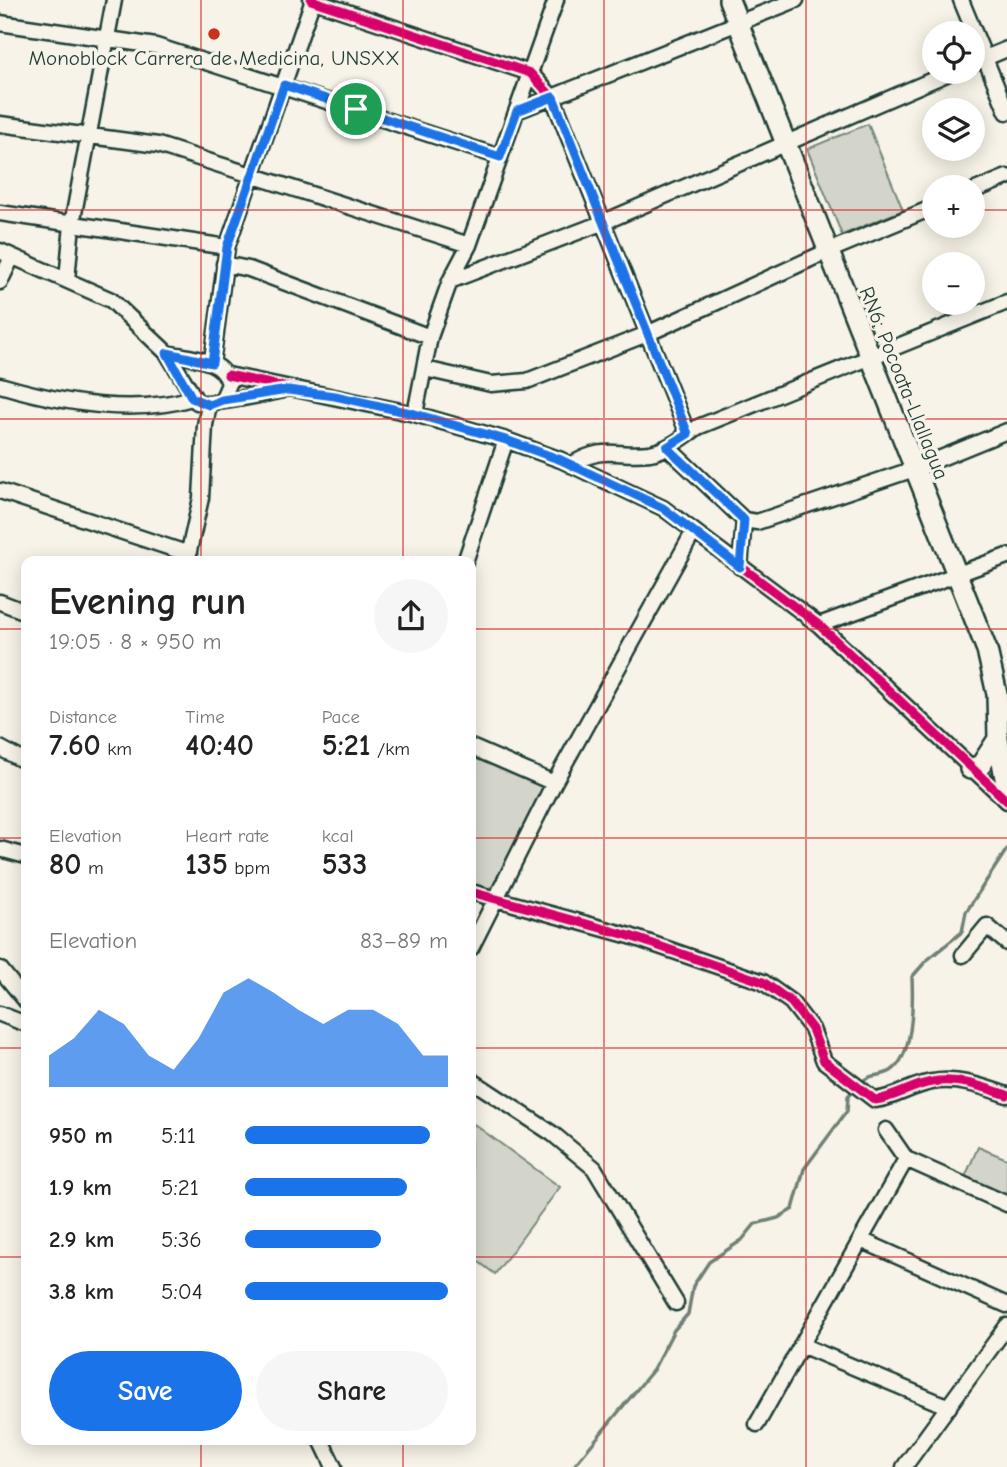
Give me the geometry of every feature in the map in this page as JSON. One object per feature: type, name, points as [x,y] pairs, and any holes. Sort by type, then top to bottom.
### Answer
[{"type":"highway","name":"RN6: Pocoata-Llallagua","points":[[729,0],[987,650],[997,694],[998,739],[1007,789]]},
{"type":"highway","points":[[970,769],[981,765],[998,739]]},
{"type":"street","points":[[67,280],[72,224],[114,0]]},
{"type":"street","points":[[209,363],[227,247],[312,0],[530,73],[553,97],[688,434]]},
{"type":"street","points":[[415,414],[430,337],[450,281],[469,245],[556,0]]},
{"type":"street","points":[[517,111],[796,0]]},
{"type":"street","points":[[961,0],[967,21]]},
{"type":"street","points":[[0,23],[107,36],[156,46],[284,85],[500,157]]},
{"type":"street","points":[[985,58],[1007,49]]},
{"type":"street","points":[[985,71],[1007,112]]},
{"type":"street","points":[[450,281],[604,222],[785,141],[922,84]]},
{"type":"street","points":[[0,124],[158,145],[469,245]]},
{"type":"street","points":[[985,186],[1007,177]]},
{"type":"street","points":[[425,369],[491,384],[527,381],[647,334],[828,251],[922,212]]},
{"type":"street","points":[[0,213],[227,247]]},
{"type":"street","points":[[0,282],[6,254],[111,300],[167,353],[190,392],[216,402],[288,390]]},
{"type":"street","points":[[224,264],[248,270],[430,337]]},
{"type":"street","points":[[571,465],[591,453],[651,453],[667,447],[698,427],[1007,302]]},
{"type":"street","points":[[167,353],[209,363],[228,375],[288,390],[335,396],[415,414],[506,440],[571,465],[663,508],[819,625],[1007,801]]},
{"type":"street","points":[[190,392],[189,376],[196,367],[209,363]]},
{"type":"street","points":[[188,556],[201,498],[205,425],[216,402],[229,384],[228,375]]},
{"type":"street","points":[[0,385],[98,404],[161,405],[190,392]]},
{"type":"street","points":[[667,447],[744,520],[757,522],[914,469],[1007,431]]},
{"type":"street","points":[[467,556],[506,440]]},
{"type":"street","points":[[0,491],[182,556]]},
{"type":"street","points":[[740,567],[744,520]]},
{"type":"street","points":[[476,939],[554,783],[694,531]]},
{"type":"street","points":[[819,625],[957,577],[1007,556]]},
{"type":"street","points":[[0,602],[21,610]]},
{"type":"street","points":[[0,748],[21,759]]},
{"type":"street","points":[[476,749],[554,783]]},
{"type":"street","points":[[0,849],[21,855]]},
{"type":"street","points":[[476,893],[630,936],[764,982],[791,1002],[812,1029],[824,1061],[875,1100],[889,1098],[932,1082],[963,1082],[1007,1095]]},
{"type":"street","points":[[963,955],[987,926],[1007,943]]},
{"type":"street","points":[[0,969],[21,995]]},
{"type":"street","points":[[0,1014],[21,1022]]},
{"type":"street","points":[[476,1083],[553,1134],[594,1168],[677,1303]]},
{"type":"street","points":[[886,1130],[906,1159],[1007,1204]]},
{"type":"street","points":[[757,1424],[906,1159]]},
{"type":"street","points":[[861,1240],[1007,1304]]},
{"type":"street","points":[[904,1467],[1005,1333]]},
{"type":"street","points":[[801,1345],[949,1407]]},
{"type":"street","points":[[323,1445],[334,1467]]},
{"type":"shaded area","points":[[868,124],[903,210],[842,235],[807,149]]},
{"type":"shaded area","points":[[476,749],[554,783],[497,899],[476,893]]},
{"type":"shaded area","points":[[476,1126],[560,1187],[495,1274],[476,1260]]},
{"type":"shaded area","points":[[978,1147],[1007,1159],[1007,1195],[965,1177]]},
{"type":"waterway","points":[[861,1083],[891,1071],[899,1064],[911,1027],[912,977],[926,961],[962,932],[966,912],[1007,849]]},
{"type":"waterway","points":[[573,1467],[653,1370],[674,1330],[688,1314],[693,1286],[709,1262],[742,1240],[755,1224],[778,1218],[793,1209],[804,1169],[847,1111],[848,1096],[856,1088]]},
{"type":"cycle path","points":[[311,0],[530,73],[553,98],[688,434]]},
{"type":"cycle path","points":[[228,375],[415,414],[506,440],[561,460],[663,508],[819,625],[1007,801]]},
{"type":"cycle path","points":[[476,893],[630,936],[763,982],[791,1002],[812,1029],[824,1061],[875,1100],[941,1081],[970,1084],[1007,1095]]},
{"type":"place","name":"Monoblock Carrera de Medicina, UNSXX","points":[[214,34]]},
{"type":"route","points":[[284,85],[356,109],[500,157],[517,111],[553,97],[688,434],[667,447],[744,520],[740,567],[663,508],[561,460],[506,440],[415,414],[335,396],[288,390],[222,400],[209,405],[192,398],[178,368],[167,353],[212,363],[227,247],[284,85]]}]
